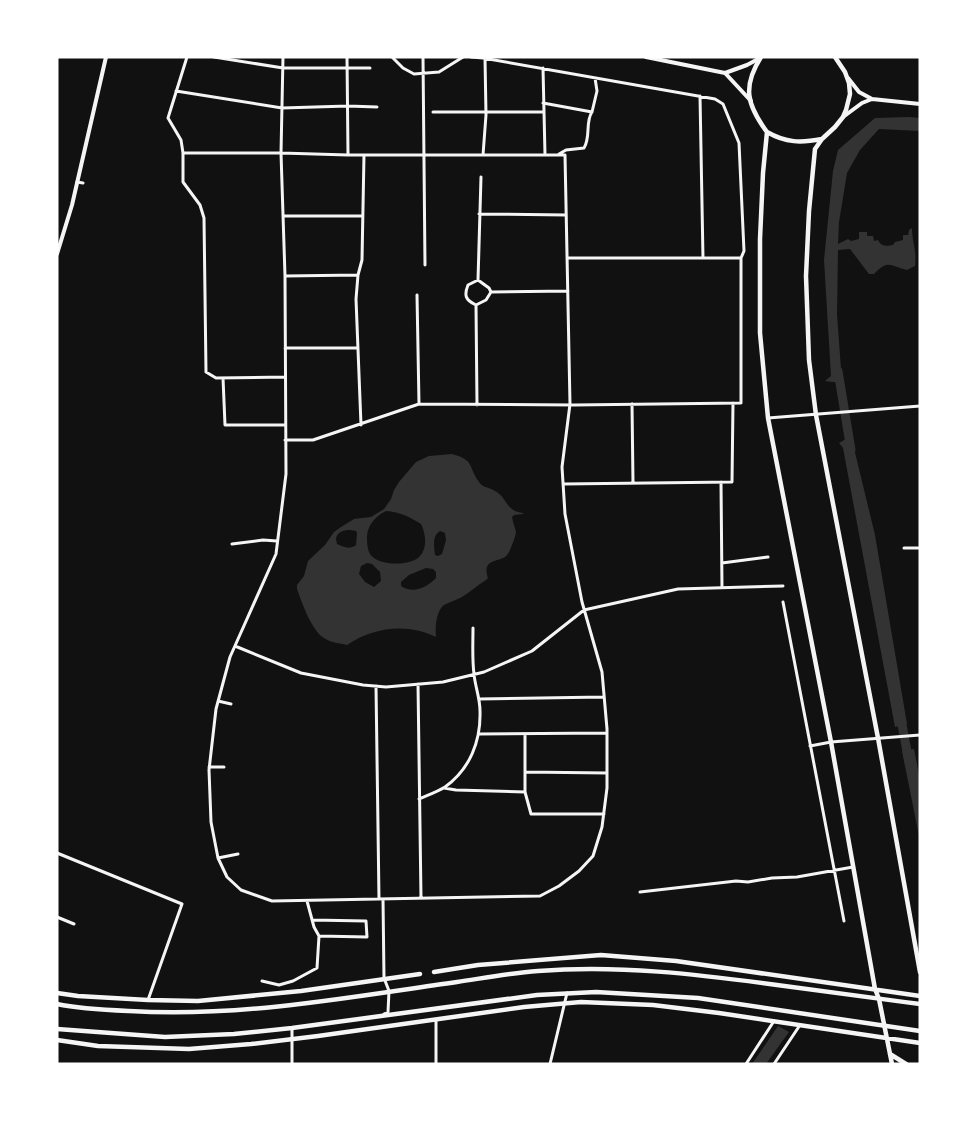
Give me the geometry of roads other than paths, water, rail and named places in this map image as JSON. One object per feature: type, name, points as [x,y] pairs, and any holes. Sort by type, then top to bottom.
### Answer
[{"type":"main road","points":[[835,57],[847,77],[850,94],[843,117],[815,149],[806,276],[809,360],[816,415],[920,972]]},
{"type":"main road","points":[[760,58],[752,73],[748,89],[751,102],[767,132],[778,139],[793,142],[822,139]]},
{"type":"main road","points":[[767,132],[760,239],[760,333],[768,418],[831,742],[875,989],[892,1064]]},
{"type":"main road","points":[[434,972],[478,965],[601,955],[676,961],[920,996]]},
{"type":"main road","points":[[57,1004],[106,1010],[201,1012],[292,1005],[534,971],[593,968],[693,974],[920,1005]]},
{"type":"main road","points":[[57,993],[148,1000],[210,1000],[301,991],[420,974]]},
{"type":"main road","points":[[57,1029],[165,1037],[234,1034],[537,995],[596,992],[698,998],[920,1031]]},
{"type":"main road","points":[[57,1040],[98,1046],[189,1048],[251,1044],[524,1007],[581,1002],[653,1005],[920,1043]]},
{"type":"main road","points":[[890,1054],[906,1064]]},
{"type":"street","points":[[57,254],[72,205],[106,57]]},
{"type":"street","points":[[187,57],[168,118],[181,140],[183,182],[200,205],[204,218],[206,372],[216,378],[285,377]]},
{"type":"street","points":[[214,57],[283,68],[370,68]]},
{"type":"street","points":[[183,153],[281,153],[348,155],[565,155],[570,405],[562,467],[565,518],[584,610],[602,672],[607,733],[607,773],[602,827],[593,856],[566,881],[540,896],[272,902],[241,890],[227,878],[218,858],[211,822],[209,767],[216,709],[230,657],[276,554],[286,474],[285,276],[281,153],[283,57]]},
{"type":"street","points":[[347,57],[348,155]]},
{"type":"street","points":[[392,57],[403,68],[414,74],[439,72],[463,57]]},
{"type":"street","points":[[423,57],[425,265]]},
{"type":"street","points":[[285,440],[313,440],[419,404],[741,403],[741,258],[744,251],[739,143],[723,104],[715,99],[700,96],[471,57]]},
{"type":"street","points":[[646,57],[673,60],[725,73],[760,58]]},
{"type":"street","points":[[483,155],[486,112],[485,58]]},
{"type":"street","points":[[543,68],[545,155]]},
{"type":"street","points":[[725,73],[751,102]]},
{"type":"street","points":[[847,77],[859,92],[872,99],[920,104]]},
{"type":"street","points":[[557,155],[566,150],[584,148],[587,143],[589,117],[597,91],[595,78]]},
{"type":"street","points":[[176,91],[282,108],[377,107]]},
{"type":"street","points":[[700,96],[703,258]]},
{"type":"street","points":[[843,117],[862,103],[872,99]]},
{"type":"street","points":[[543,103],[592,111]]},
{"type":"street","points":[[433,112],[543,112]]},
{"type":"street","points":[[361,425],[356,299],[362,261],[364,155]]},
{"type":"street","points":[[478,280],[481,177]]},
{"type":"street","points":[[77,182],[83,183]]},
{"type":"street","points":[[479,214],[566,215]]},
{"type":"street","points":[[283,216],[363,216]]},
{"type":"street","points":[[567,258],[741,258]]},
{"type":"street","points":[[285,276],[358,275]]},
{"type":"street","points":[[478,280],[491,292]]},
{"type":"street","points":[[476,305],[466,298],[465,293],[468,285],[478,280]]},
{"type":"street","points":[[491,292],[568,291]]},
{"type":"street","points":[[476,305],[486,300],[491,292]]},
{"type":"street","points":[[417,295],[419,404]]},
{"type":"street","points":[[476,305],[477,405]]},
{"type":"street","points":[[285,348],[358,348]]},
{"type":"street","points":[[224,378],[225,424],[285,425]]},
{"type":"street","points":[[563,484],[732,482],[733,403]]},
{"type":"street","points":[[632,404],[633,483]]},
{"type":"street","points":[[768,418],[920,406]]},
{"type":"street","points":[[722,482],[722,588]]},
{"type":"street","points":[[232,544],[263,540],[277,541]]},
{"type":"street","points":[[904,549],[920,548]]},
{"type":"street","points":[[722,563],[768,557]]},
{"type":"street","points":[[235,646],[301,673],[376,686],[443,682],[484,672],[532,651],[584,610],[678,589],[783,586]]},
{"type":"street","points":[[783,602],[844,921]]},
{"type":"street","points":[[419,799],[444,788],[462,771],[473,753],[479,734],[480,711],[474,675],[473,628]]},
{"type":"street","points":[[418,684],[421,898]]},
{"type":"street","points":[[376,686],[384,978],[389,991],[388,1012],[381,1015]]},
{"type":"street","points":[[479,699],[604,697]]},
{"type":"street","points":[[218,701],[231,704]]},
{"type":"street","points":[[479,734],[607,733]]},
{"type":"street","points":[[525,734],[525,792],[531,814],[604,814]]},
{"type":"street","points":[[810,746],[831,742],[920,735]]},
{"type":"street","points":[[209,767],[224,767]]},
{"type":"street","points":[[525,772],[607,773]]},
{"type":"street","points":[[444,788],[525,792]]},
{"type":"street","points":[[57,853],[182,904],[148,1000]]},
{"type":"street","points":[[218,858],[238,854]]},
{"type":"street","points":[[640,892],[736,881],[797,877],[853,867]]},
{"type":"street","points":[[262,981],[279,985],[293,981],[317,968],[319,936],[307,901]]},
{"type":"street","points":[[57,917],[74,924]]},
{"type":"street","points":[[312,920],[366,921],[367,937],[319,936]]},
{"type":"street","points":[[550,1064],[567,993]]},
{"type":"street","points":[[436,1020],[436,1064]]},
{"type":"street","points":[[746,1064],[774,1021]]},
{"type":"street","points":[[774,1064],[800,1025]]},
{"type":"street","points":[[292,1028],[292,1064]]},
{"type":"waterway","points":[[838,371],[851,450]]},
{"type":"waterway","points":[[900,714],[909,762]]}]
